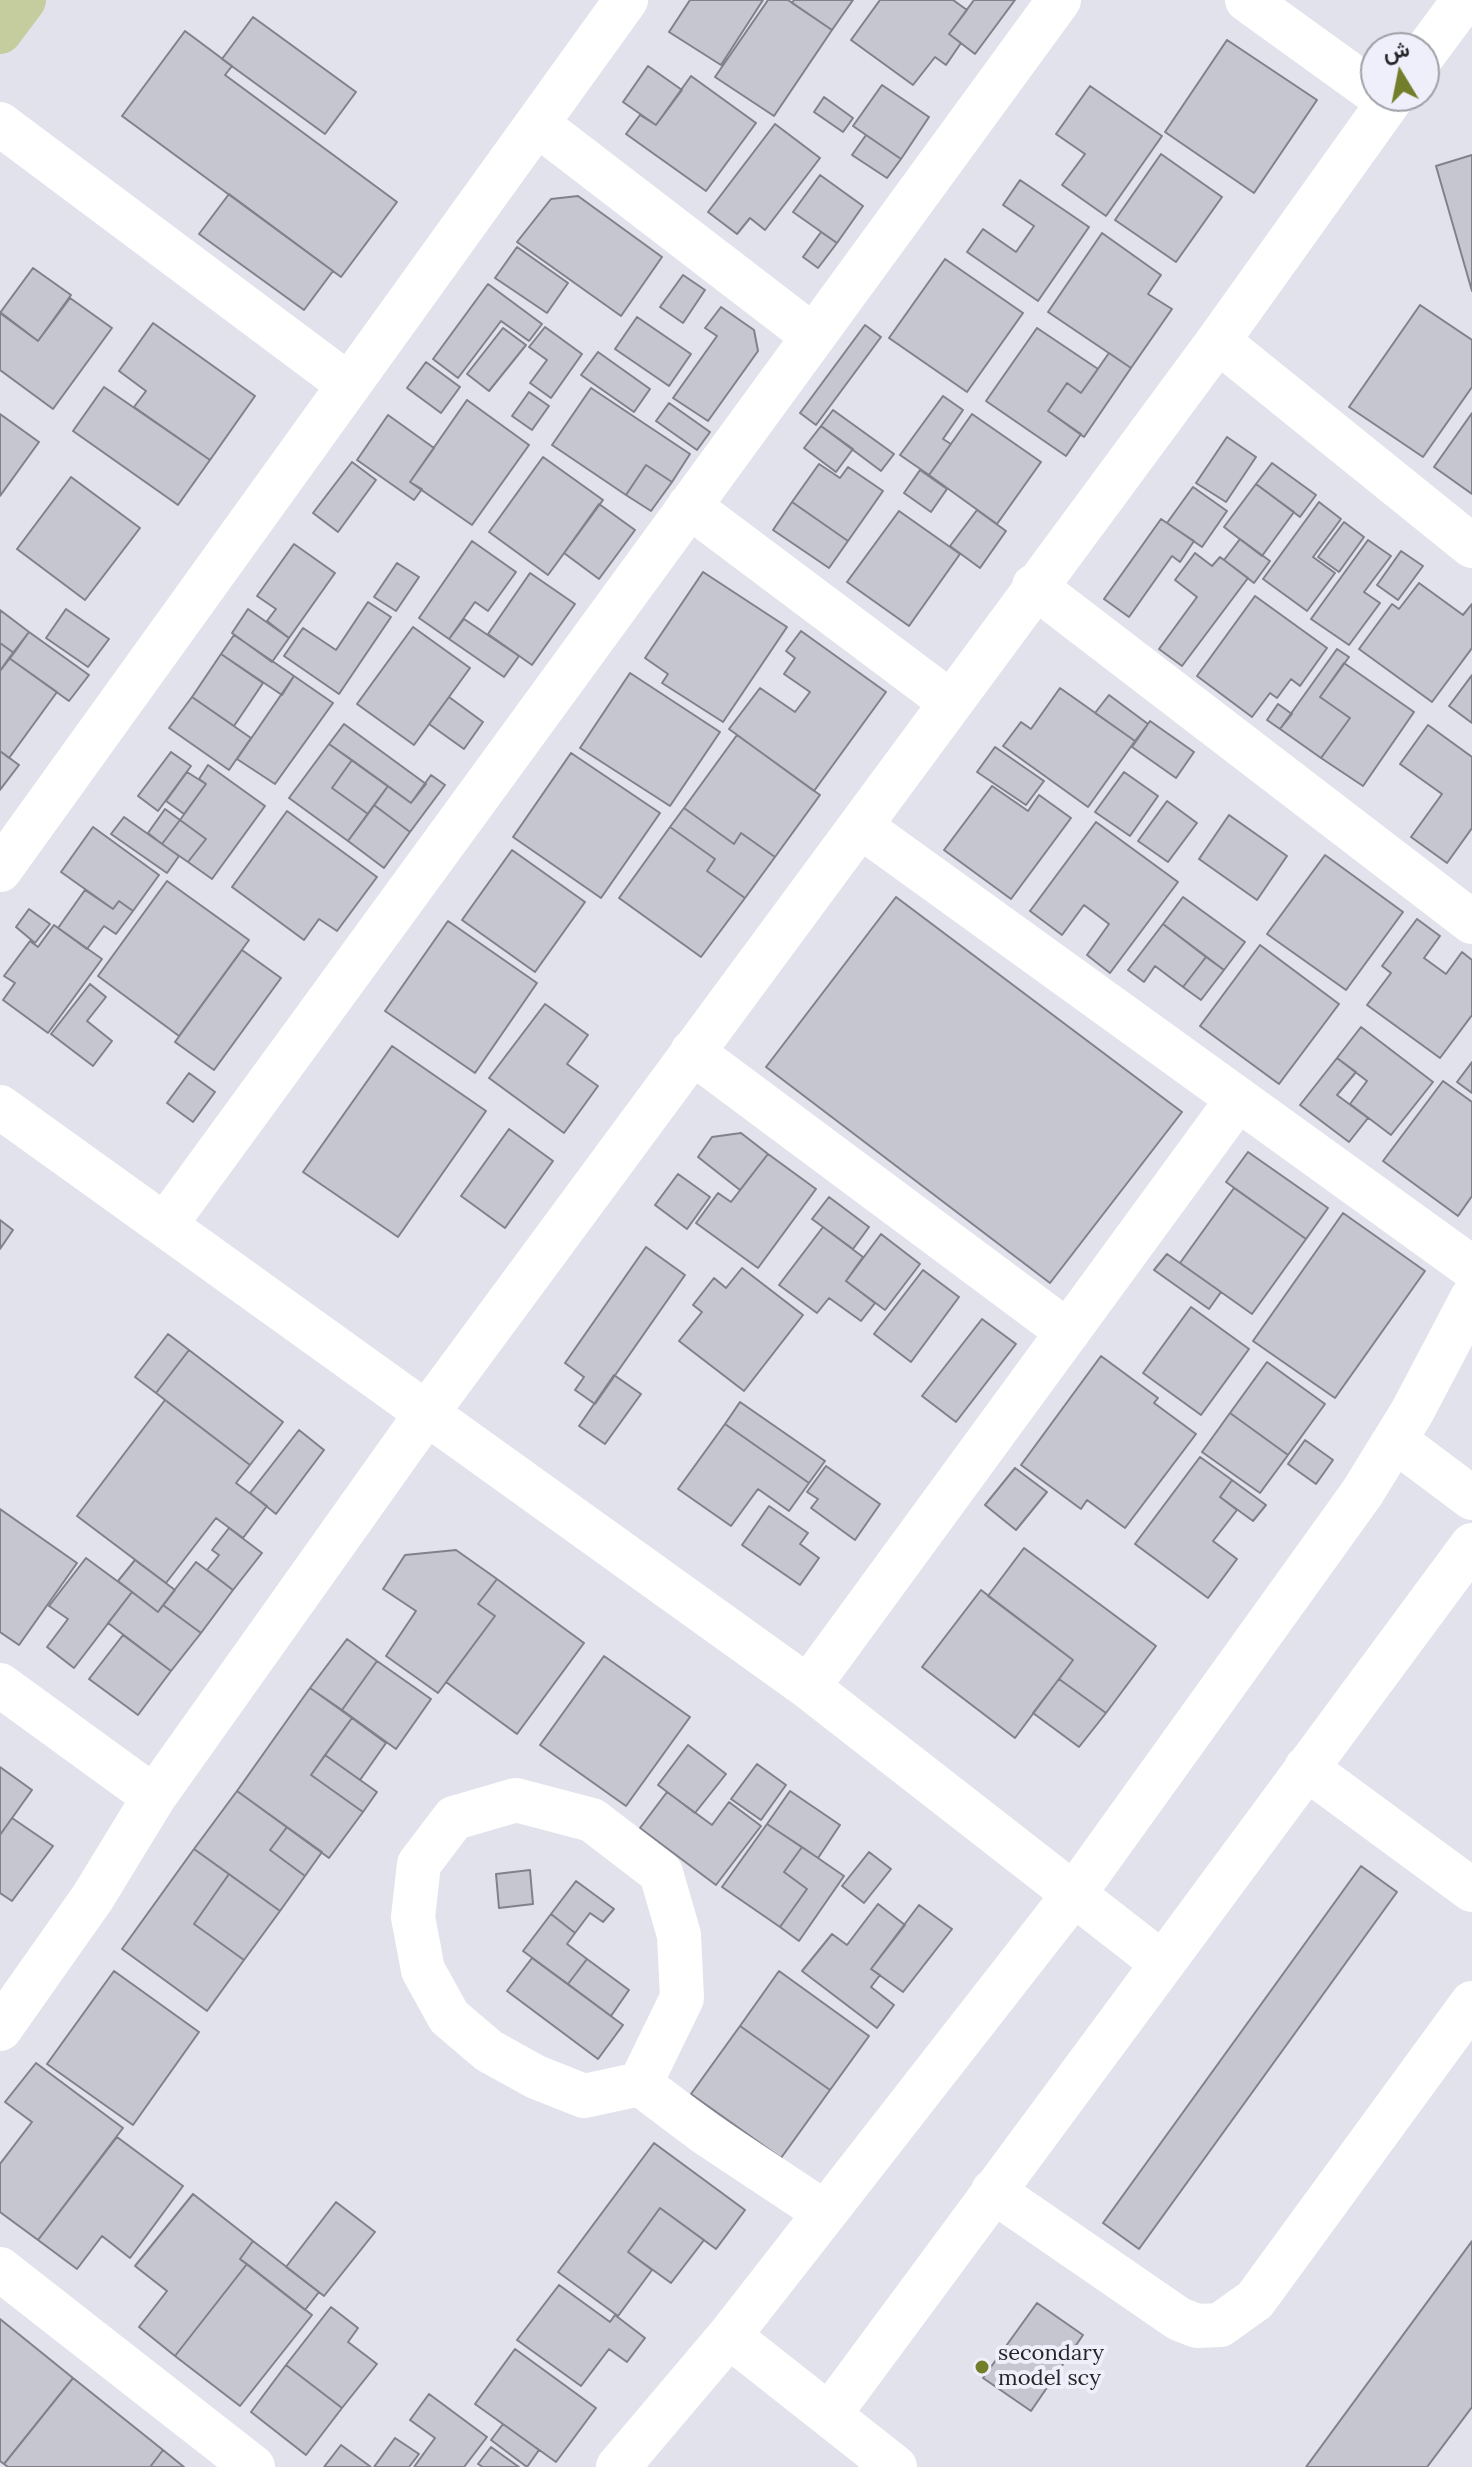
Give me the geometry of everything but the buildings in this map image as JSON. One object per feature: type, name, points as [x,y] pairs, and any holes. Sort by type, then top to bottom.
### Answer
[{"type":"main road","points":[[0,32],[24,0]]},
{"type":"street","points":[[0,870],[626,0]]},
{"type":"street","points":[[165,1225],[1059,0]]},
{"type":"street","points":[[1247,0],[1360,80]]},
{"type":"street","points":[[1440,32],[1464,0]]},
{"type":"street","points":[[0,2029],[93,1897],[154,1797],[426,1414],[949,701],[1218,341],[1374,112]]},
{"type":"street","points":[[0,124],[349,385]]},
{"type":"street","points":[[537,124],[813,336]]},
{"type":"street","points":[[1218,341],[1472,546]]},
{"type":"street","points":[[689,506],[949,701]]},
{"type":"street","points":[[1034,586],[1472,922]]},
{"type":"street","points":[[860,826],[1472,1268]]},
{"type":"street","points":[[692,1052],[1068,1332]]},
{"type":"street","points":[[808,1687],[1238,1099]]},
{"type":"street","points":[[0,1107],[808,1687],[1162,1963]]},
{"type":"street","points":[[618,2467],[729,2336],[1074,1894],[1333,1535],[1396,1441],[1472,1298]]},
{"type":"street","points":[[1396,1441],[1472,1498]]},
{"type":"street","points":[[829,2415],[1472,1545]]},
{"type":"street","points":[[0,1685],[154,1797]]},
{"type":"street","points":[[1306,1768],[1472,1890]]},
{"type":"street","points":[[640,2084],[682,1998],[679,1935],[661,1873],[592,1820],[516,1800],[454,1818],[419,1864],[413,1917],[423,1970],[449,2017],[489,2051],[536,2077],[584,2096],[640,2084],[705,2133],[824,2212]]},
{"type":"street","points":[[993,2191],[1179,2319],[1197,2326],[1220,2325],[1255,2300],[1472,2003]]},
{"type":"street","points":[[0,2269],[253,2467]]},
{"type":"street","points":[[729,2336],[895,2467]]},
{"type":"place","name":"secondary model scy","points":[[982,2367]]}]
